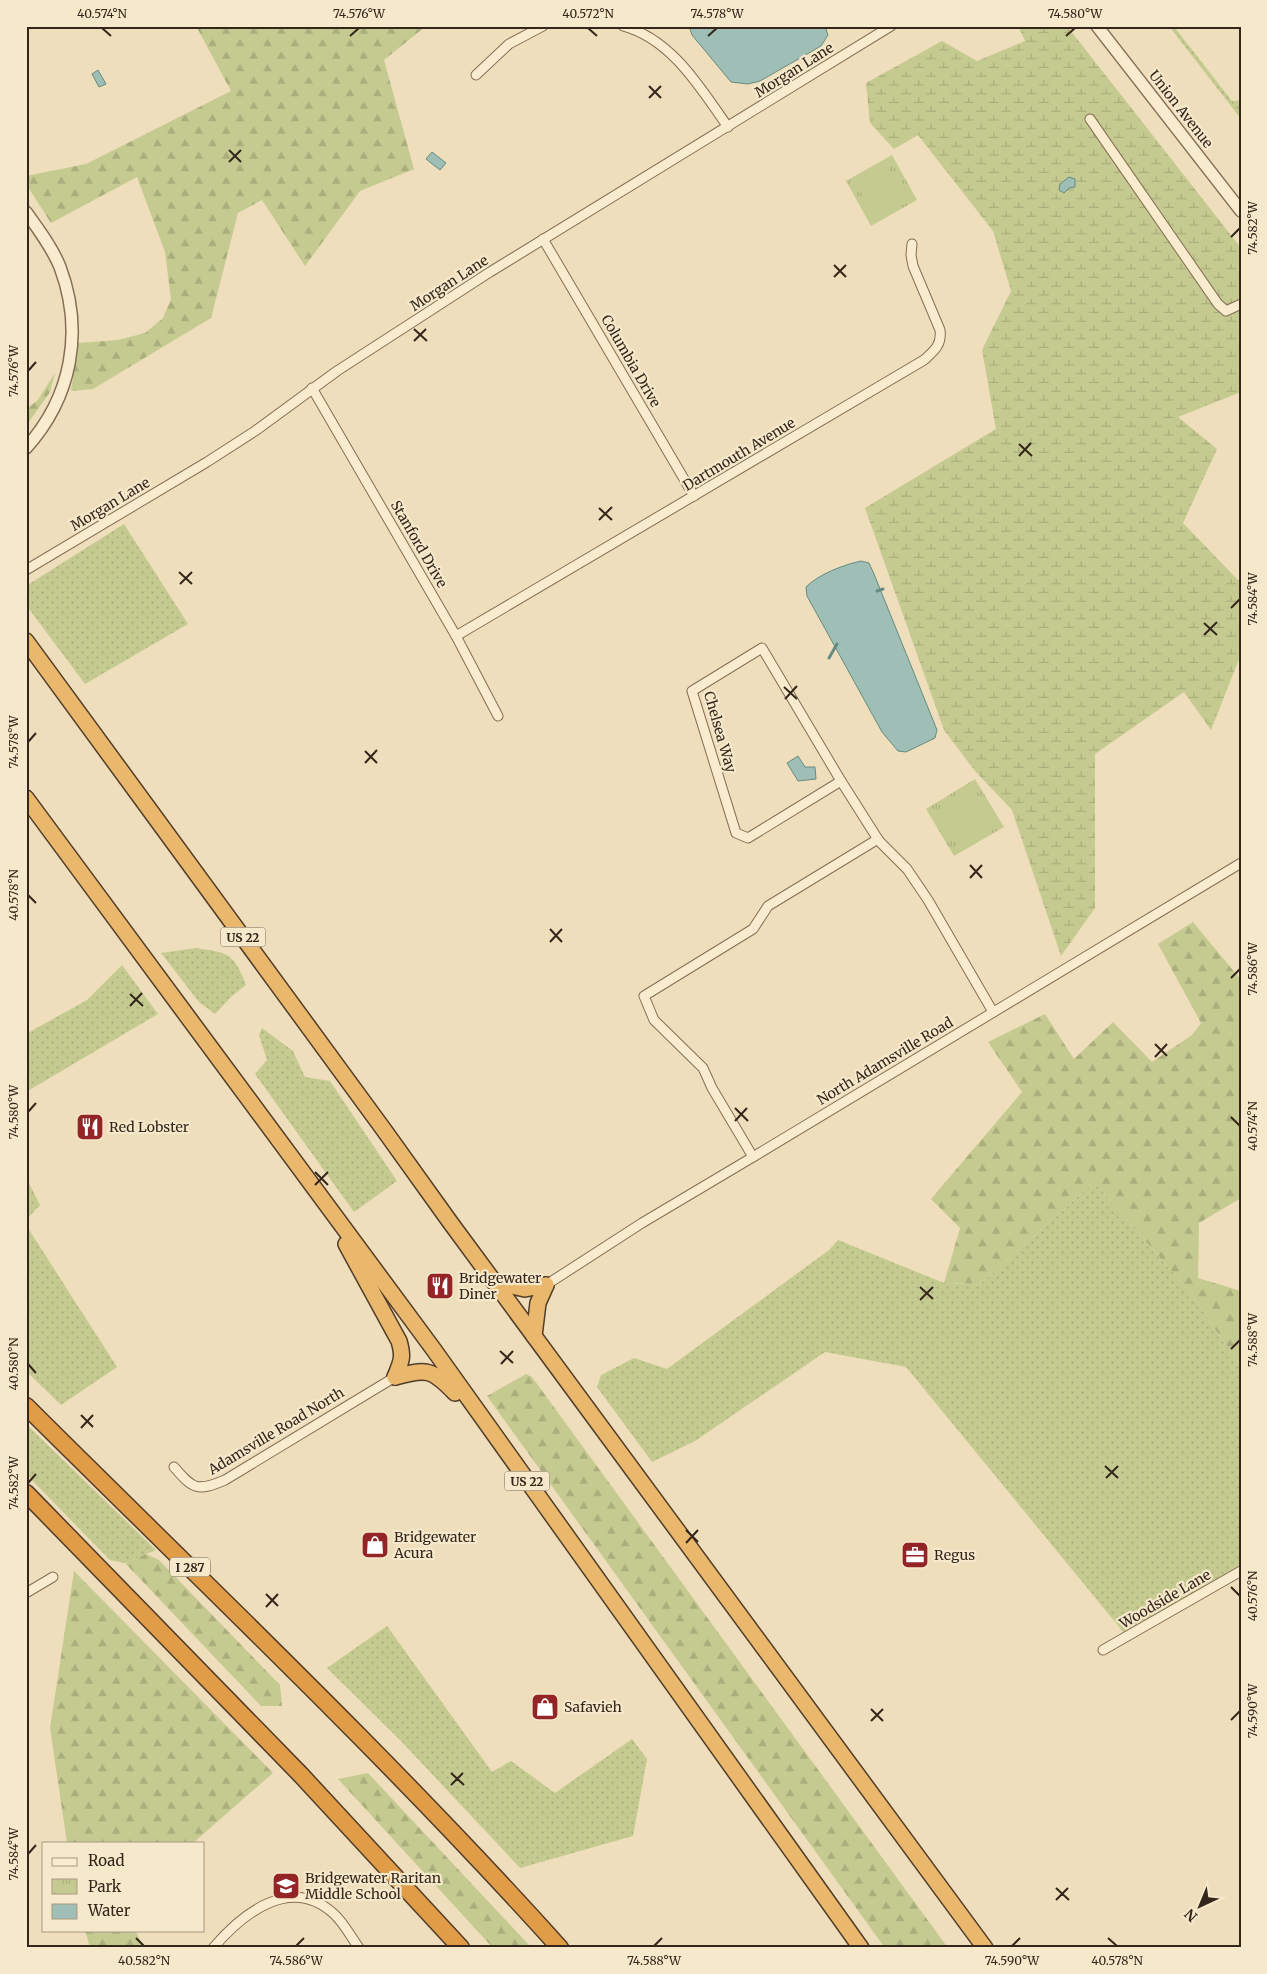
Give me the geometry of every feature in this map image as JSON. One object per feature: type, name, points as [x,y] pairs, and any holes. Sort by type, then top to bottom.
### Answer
[{"type":"highway","name":"US 22","points":[[26,641],[494,1282],[986,1948]]},
{"type":"highway","name":"US 22","points":[[26,798],[328,1206],[861,1948]]},
{"type":"highway","points":[[328,1206],[356,1264],[398,1341],[402,1358],[401,1366],[395,1377]]},
{"type":"highway","points":[[494,1282],[518,1289],[546,1285]]},
{"type":"highway","points":[[534,1336],[538,1303],[546,1285]]},
{"type":"highway","points":[[395,1377],[416,1372],[432,1373],[440,1377],[492,1432]]},
{"type":"highway","name":"I 287","points":[[26,1406],[353,1728],[486,1866],[560,1948]]},
{"type":"highway","points":[[26,1493],[301,1774],[461,1948]]},
{"type":"street","points":[[476,75],[509,44],[543,26]]},
{"type":"street","points":[[623,26],[654,41],[669,52],[696,82],[728,127]]},
{"type":"street","name":"Morgan Lane","points":[[26,570],[207,462],[255,431],[312,388],[490,272],[891,26]]},
{"type":"street","name":"Union Avenue","points":[[1097,26],[1241,211]]},
{"type":"street","points":[[1090,119],[1218,304],[1226,311],[1241,304]]},
{"type":"street","points":[[26,212],[59,266],[70,303],[72,348],[59,398],[47,420],[26,448]]},
{"type":"street","name":"Columbia Drive","points":[[543,240],[694,496]]},
{"type":"street","name":"Dartmouth Avenue","points":[[456,636],[924,360],[940,343],[940,330],[912,266],[912,244]]},
{"type":"street","name":"Stanford Drive","points":[[312,388],[456,636],[498,716]]},
{"type":"street","name":"Chelsea Way","points":[[841,781],[748,838],[736,833],[692,691],[762,648],[841,781],[878,839],[907,868],[928,900],[993,1012]]},
{"type":"street","points":[[753,1157],[712,1088],[703,1068],[654,1020],[644,996],[753,929],[768,906],[878,839]]},
{"type":"street","name":"North Adamsville Road","points":[[546,1285],[650,1218],[1241,863]]},
{"type":"street","name":"Adamsville Road North","points":[[174,1467],[191,1485],[201,1488],[212,1486],[395,1377]]},
{"type":"street","name":"Woodside Lane","points":[[1102,1650],[1241,1571]]},
{"type":"street","points":[[26,1592],[53,1577]]},
{"type":"street","points":[[213,1948],[246,1915],[259,1907],[286,1898],[309,1900],[322,1905],[334,1914],[359,1948]]},
{"type":"green space","points":[[196,26],[270,26],[276,28],[278,26],[426,26],[384,60],[414,169],[360,191],[305,266],[262,200],[238,213],[211,318],[93,389],[71,391],[78,343],[118,340],[145,333],[163,318],[171,299],[165,252],[137,177],[51,223],[26,184],[26,176],[86,164],[231,91]]},
{"type":"green space","points":[[1018,26],[1067,26],[1241,248],[1241,392],[1178,417],[1217,449],[1183,523],[1238,580],[1241,578],[1241,654],[1211,730],[1184,692],[1095,754],[1095,908],[1061,956],[1012,810],[975,771],[944,730],[865,508],[996,429],[982,350],[1011,291],[993,231],[918,135],[894,149],[870,123],[866,83],[942,41],[977,61],[1025,41]]},
{"type":"green space","points":[[1169,26],[1185,26],[1187,29],[1175,28],[1232,101],[1241,100],[1241,119]]},
{"type":"green space","points":[[892,155],[917,200],[871,226],[846,181]]},
{"type":"green space","points":[[888,167],[897,181],[865,199],[857,185]]},
{"type":"green space","points":[[899,185],[907,200],[875,218],[867,203]]},
{"type":"green space","points":[[55,373],[50,392],[26,426],[26,409],[37,401]]},
{"type":"green space","points":[[124,524],[188,624],[85,684],[26,605],[26,586]]},
{"type":"green space","points":[[975,779],[1004,827],[954,856],[926,809]]},
{"type":"green space","points":[[970,792],[978,806],[947,825],[939,810]]},
{"type":"green space","points":[[982,812],[991,827],[960,845],[951,831]]},
{"type":"green space","points":[[1193,922],[1241,980],[1241,1198],[1199,1223],[1198,1278],[1241,1291],[1241,1367],[1190,1292],[1094,1182],[980,1284],[944,1283],[960,1228],[931,1199],[1022,1092],[988,1042],[1045,1014],[1074,1059],[1113,1022],[1152,1062],[1192,1035],[1201,1023],[1158,944]]},
{"type":"green space","points":[[196,948],[216,951],[229,956],[238,966],[246,985],[232,996],[215,1014],[199,1002],[161,953]]},
{"type":"green space","points":[[122,965],[158,1014],[26,1092],[26,1034],[87,1000]]},
{"type":"green space","points":[[262,1028],[293,1051],[305,1077],[330,1081],[397,1181],[354,1212],[255,1074],[267,1060],[259,1035]]},
{"type":"green space","points":[[26,1177],[40,1205],[26,1220]]},
{"type":"green space","points":[[1094,1182],[1190,1292],[1241,1367],[1241,1571],[1129,1639],[906,1367],[825,1352],[695,1441],[652,1462],[597,1387],[601,1375],[634,1358],[667,1369],[829,1250],[838,1240],[944,1283],[980,1284]]},
{"type":"green space","points":[[26,1225],[117,1367],[61,1405],[26,1371]]},
{"type":"green space","points":[[526,1374],[532,1377],[948,1948],[885,1948],[487,1396]]},
{"type":"green space","points":[[26,1424],[156,1550],[125,1563],[110,1560],[26,1474]]},
{"type":"green space","points":[[146,1554],[159,1560],[280,1685],[282,1706],[261,1706],[125,1563]]},
{"type":"green space","points":[[74,1571],[273,1773],[194,1842],[67,1842],[50,1728]]},
{"type":"green space","points":[[387,1626],[492,1772],[511,1761],[555,1793],[632,1739],[647,1759],[633,1836],[520,1868],[401,1741],[327,1668]]},
{"type":"green space","points":[[368,1773],[531,1948],[493,1948],[338,1779]]},
{"type":"green space","points":[[86,1932],[136,1932],[144,1948],[90,1948]]},
{"type":"water","points":[[689,26],[825,26],[828,35],[821,46],[760,81],[748,84],[731,82],[692,35]]},
{"type":"water","points":[[98,70],[106,84],[99,87],[92,74]]},
{"type":"water","points":[[432,152],[446,163],[440,170],[426,159]]},
{"type":"water","points":[[1069,177],[1075,179],[1075,187],[1069,188],[1064,193],[1059,190],[1060,184]]},
{"type":"water","points":[[861,561],[869,563],[874,574],[937,730],[935,738],[906,752],[898,751],[882,732],[807,596],[806,587],[811,582],[824,574]]},
{"type":"water","points":[[798,756],[805,767],[815,767],[816,779],[798,781],[787,763]]},
{"type":"waterway","points":[[877,591],[883,589]]},
{"type":"waterway","points":[[829,658],[837,644]]},
{"type":"place","name":"Red Lobster","points":[[90,1127]]},
{"type":"place","name":"Bridgewater Diner","points":[[440,1286]]},
{"type":"place","name":"Bridgewater Acura","points":[[375,1545]]},
{"type":"place","name":"Regus","points":[[915,1555]]},
{"type":"place","name":"Safavieh","points":[[545,1707]]},
{"type":"place","name":"Bridgewater Raritan Middle School","points":[[286,1886]]}]
